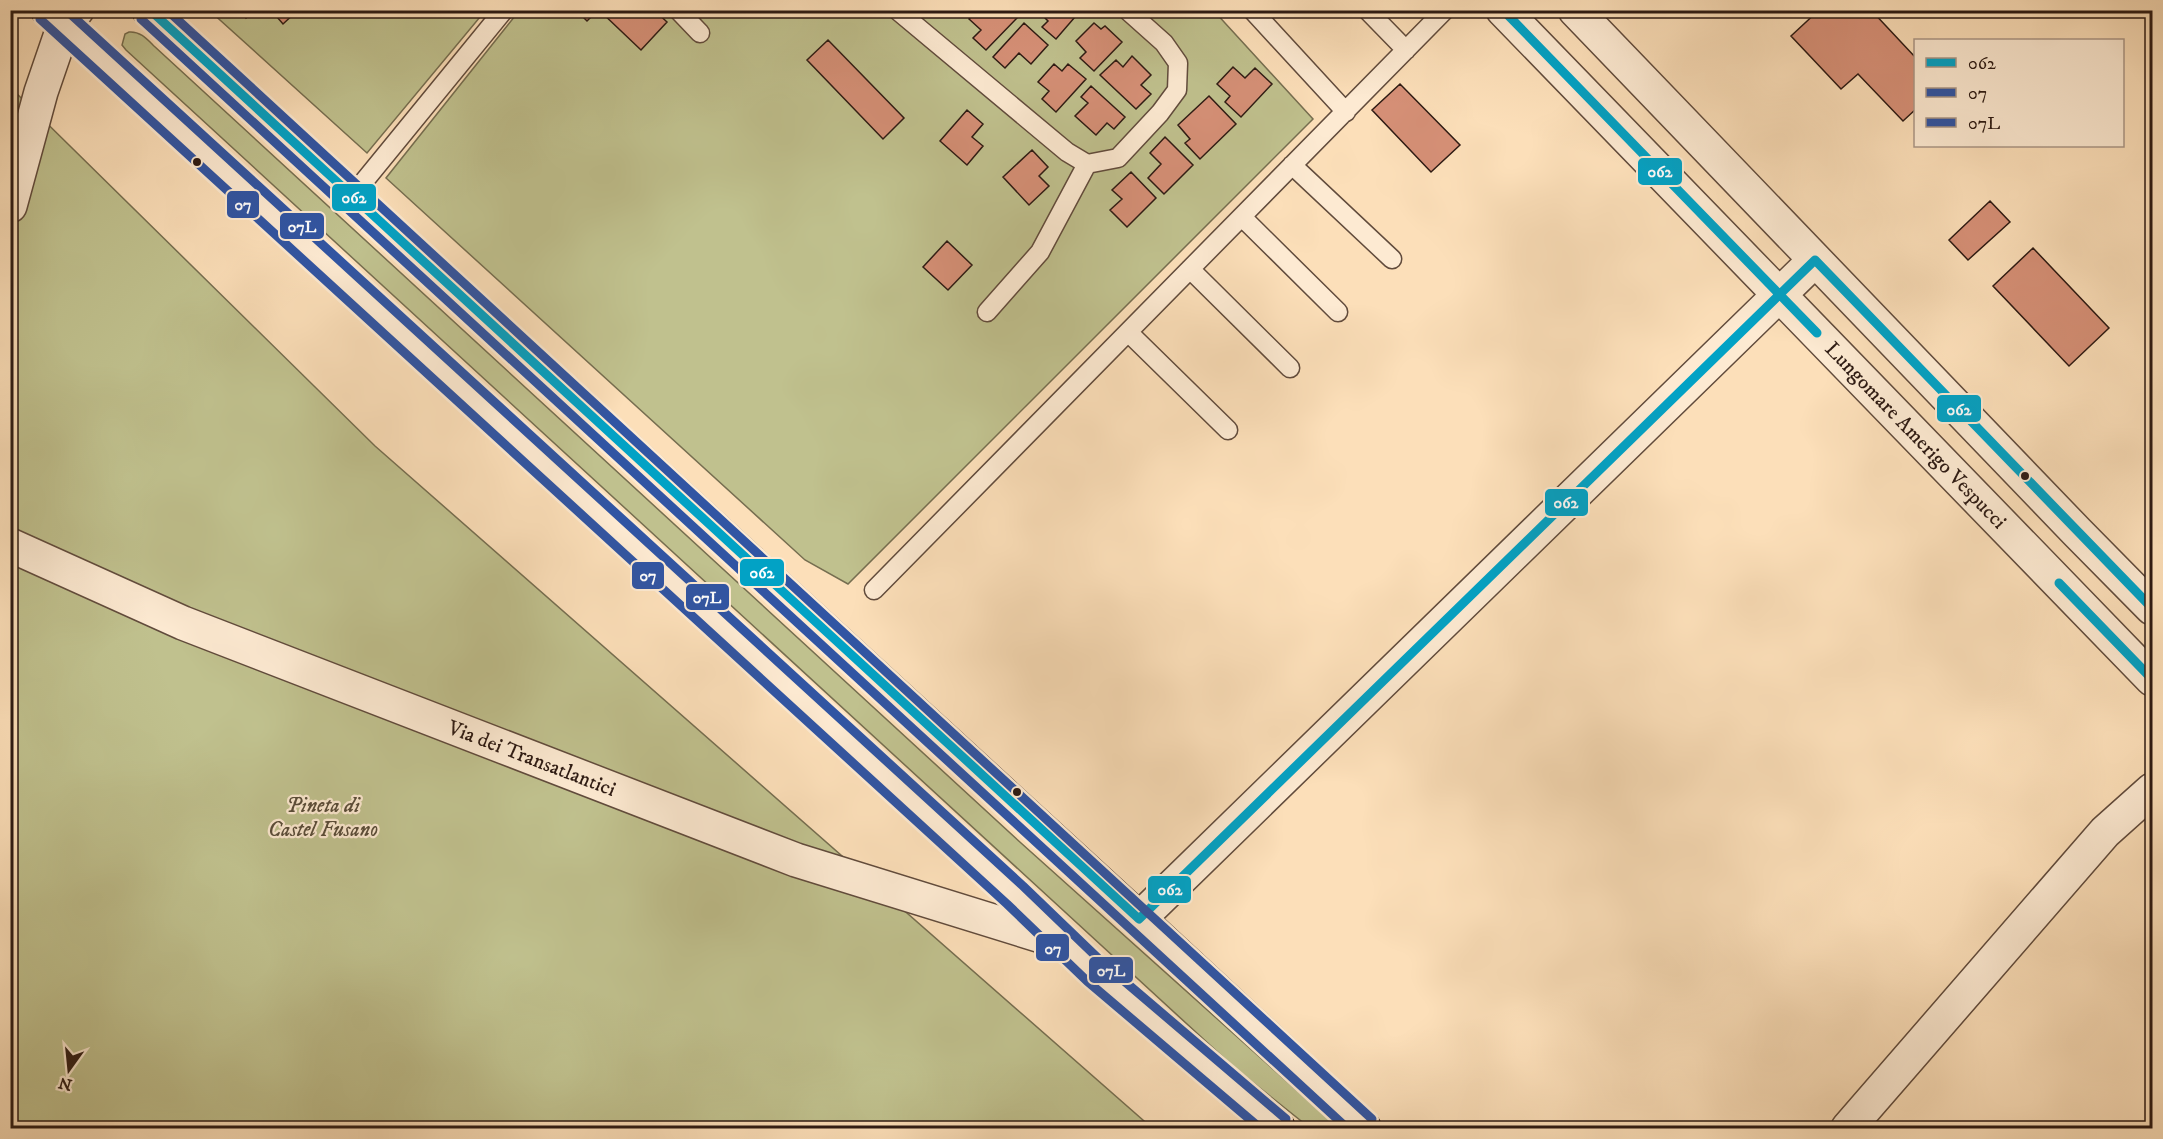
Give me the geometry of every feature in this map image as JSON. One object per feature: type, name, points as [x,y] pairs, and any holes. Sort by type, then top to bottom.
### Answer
[{"type":"street","points":[[149,10],[1364,1128]]},
{"type":"street","name":"Lungomare Amerigo Vespucci","points":[[1503,10],[2152,679]]},
{"type":"street","points":[[1575,10],[2068,524],[2152,608]]},
{"type":"street","points":[[10,206],[63,16],[1015,895],[1064,943],[1278,1128]]},
{"type":"street","points":[[1139,919],[1815,260]]},
{"type":"street","name":"Via dei Transatlantici","points":[[10,545],[183,622],[796,860],[1064,943]]},
{"type":"street","points":[[1848,1128],[2105,832],[2152,790]]},
{"type":"lane","points":[[352,196],[504,10]]},
{"type":"lane","points":[[678,10],[700,33]]},
{"type":"lane","points":[[897,10],[1067,152],[1087,164],[1118,158],[1160,113],[1177,90],[1178,63],[1164,44],[1127,10]]},
{"type":"lane","points":[[1252,10],[1346,111]]},
{"type":"lane","points":[[1367,10],[1406,51]]},
{"type":"lane","points":[[873,590],[1445,10]]},
{"type":"lane","points":[[987,312],[1040,252],[1087,164]]},
{"type":"lane","points":[[1292,165],[1392,259]]},
{"type":"lane","points":[[1242,217],[1338,312]]},
{"type":"lane","points":[[1190,269],[1290,368]]},
{"type":"lane","points":[[1128,332],[1228,430]]},
{"type":"green space","points":[[210,11],[485,11],[367,153]]},
{"type":"green space","points":[[519,11],[1214,11],[1313,119],[848,584],[805,560],[386,178]]},
{"type":"green space","points":[[129,32],[140,34],[149,41],[1021,843],[1339,1128],[1310,1128],[1236,1069],[126,50],[122,45],[125,34]]},
{"type":"green space","name":"Pineta di Castel Fusano","points":[[10,87],[375,446],[1152,1128],[11,1128]]},
{"type":"building","points":[[239,10],[253,10],[246,18]]},
{"type":"building","points":[[271,10],[298,10],[283,24]]},
{"type":"building","points":[[576,10],[598,10],[587,21]]},
{"type":"building","points":[[599,10],[654,10],[667,22],[641,50]]},
{"type":"building","points":[[977,10],[1009,10],[1017,18],[986,50],[973,38],[981,30],[969,19]]},
{"type":"building","points":[[1037,10],[1081,10],[1056,39],[1042,27],[1048,21]]},
{"type":"building","points":[[1819,10],[1871,10],[1914,56],[1914,111],[1903,121],[1858,74],[1841,89],[1791,36]]},
{"type":"building","points":[[1024,23],[1048,45],[1031,64],[1019,53],[1005,68],[993,57]]},
{"type":"building","points":[[1094,23],[1101,29],[1105,26],[1122,42],[1094,71],[1080,58],[1086,52],[1076,41]]},
{"type":"building","points":[[828,40],[904,118],[883,139],[807,60]]},
{"type":"building","points":[[1132,56],[1151,75],[1141,85],[1151,94],[1136,109],[1100,75],[1116,60],[1123,67]]},
{"type":"building","points":[[1054,64],[1062,71],[1068,64],[1086,79],[1056,112],[1042,99],[1049,91],[1038,82]]},
{"type":"building","points":[[1233,67],[1245,78],[1255,68],[1272,84],[1241,117],[1225,102],[1230,96],[1217,84]]},
{"type":"building","points":[[1400,84],[1460,145],[1431,172],[1372,110]]},
{"type":"building","points":[[1091,86],[1125,117],[1114,129],[1107,123],[1096,135],[1075,116],[1088,103],[1081,97]]},
{"type":"building","points":[[1209,96],[1236,124],[1200,159],[1185,143],[1190,139],[1178,125]]},
{"type":"building","points":[[967,110],[983,124],[972,137],[983,146],[967,165],[940,141]]},
{"type":"building","points":[[1165,137],[1193,165],[1164,194],[1148,178],[1161,164],[1150,153]]},
{"type":"building","points":[[1032,150],[1048,167],[1039,176],[1049,186],[1029,205],[1003,177]]},
{"type":"building","points":[[1131,172],[1156,198],[1127,227],[1110,210],[1122,199],[1112,190]]},
{"type":"building","points":[[1990,201],[2010,222],[1968,260],[1949,240]]},
{"type":"building","points":[[947,241],[972,265],[948,290],[923,267]]},
{"type":"building","points":[[2033,248],[2109,328],[2069,366],[1993,286]]},
{"type":"transit line","name":"07L","points":[[66,10],[1023,886],[1103,963],[1286,1119]]},
{"type":"transit line","name":"062","points":[[150,10],[1139,919],[1815,260],[2152,608]]},
{"type":"transit line","name":"07L","points":[[167,10],[1372,1119]]},
{"type":"transit line","name":"062","points":[[1503,10],[1817,333]]},
{"type":"transit line","name":"07","points":[[40,19],[1007,904],[1087,981],[1260,1128]]},
{"type":"transit line","name":"07","points":[[141,19],[1347,1128]]},
{"type":"transit line","name":"062","points":[[2059,583],[2152,679]]}]
